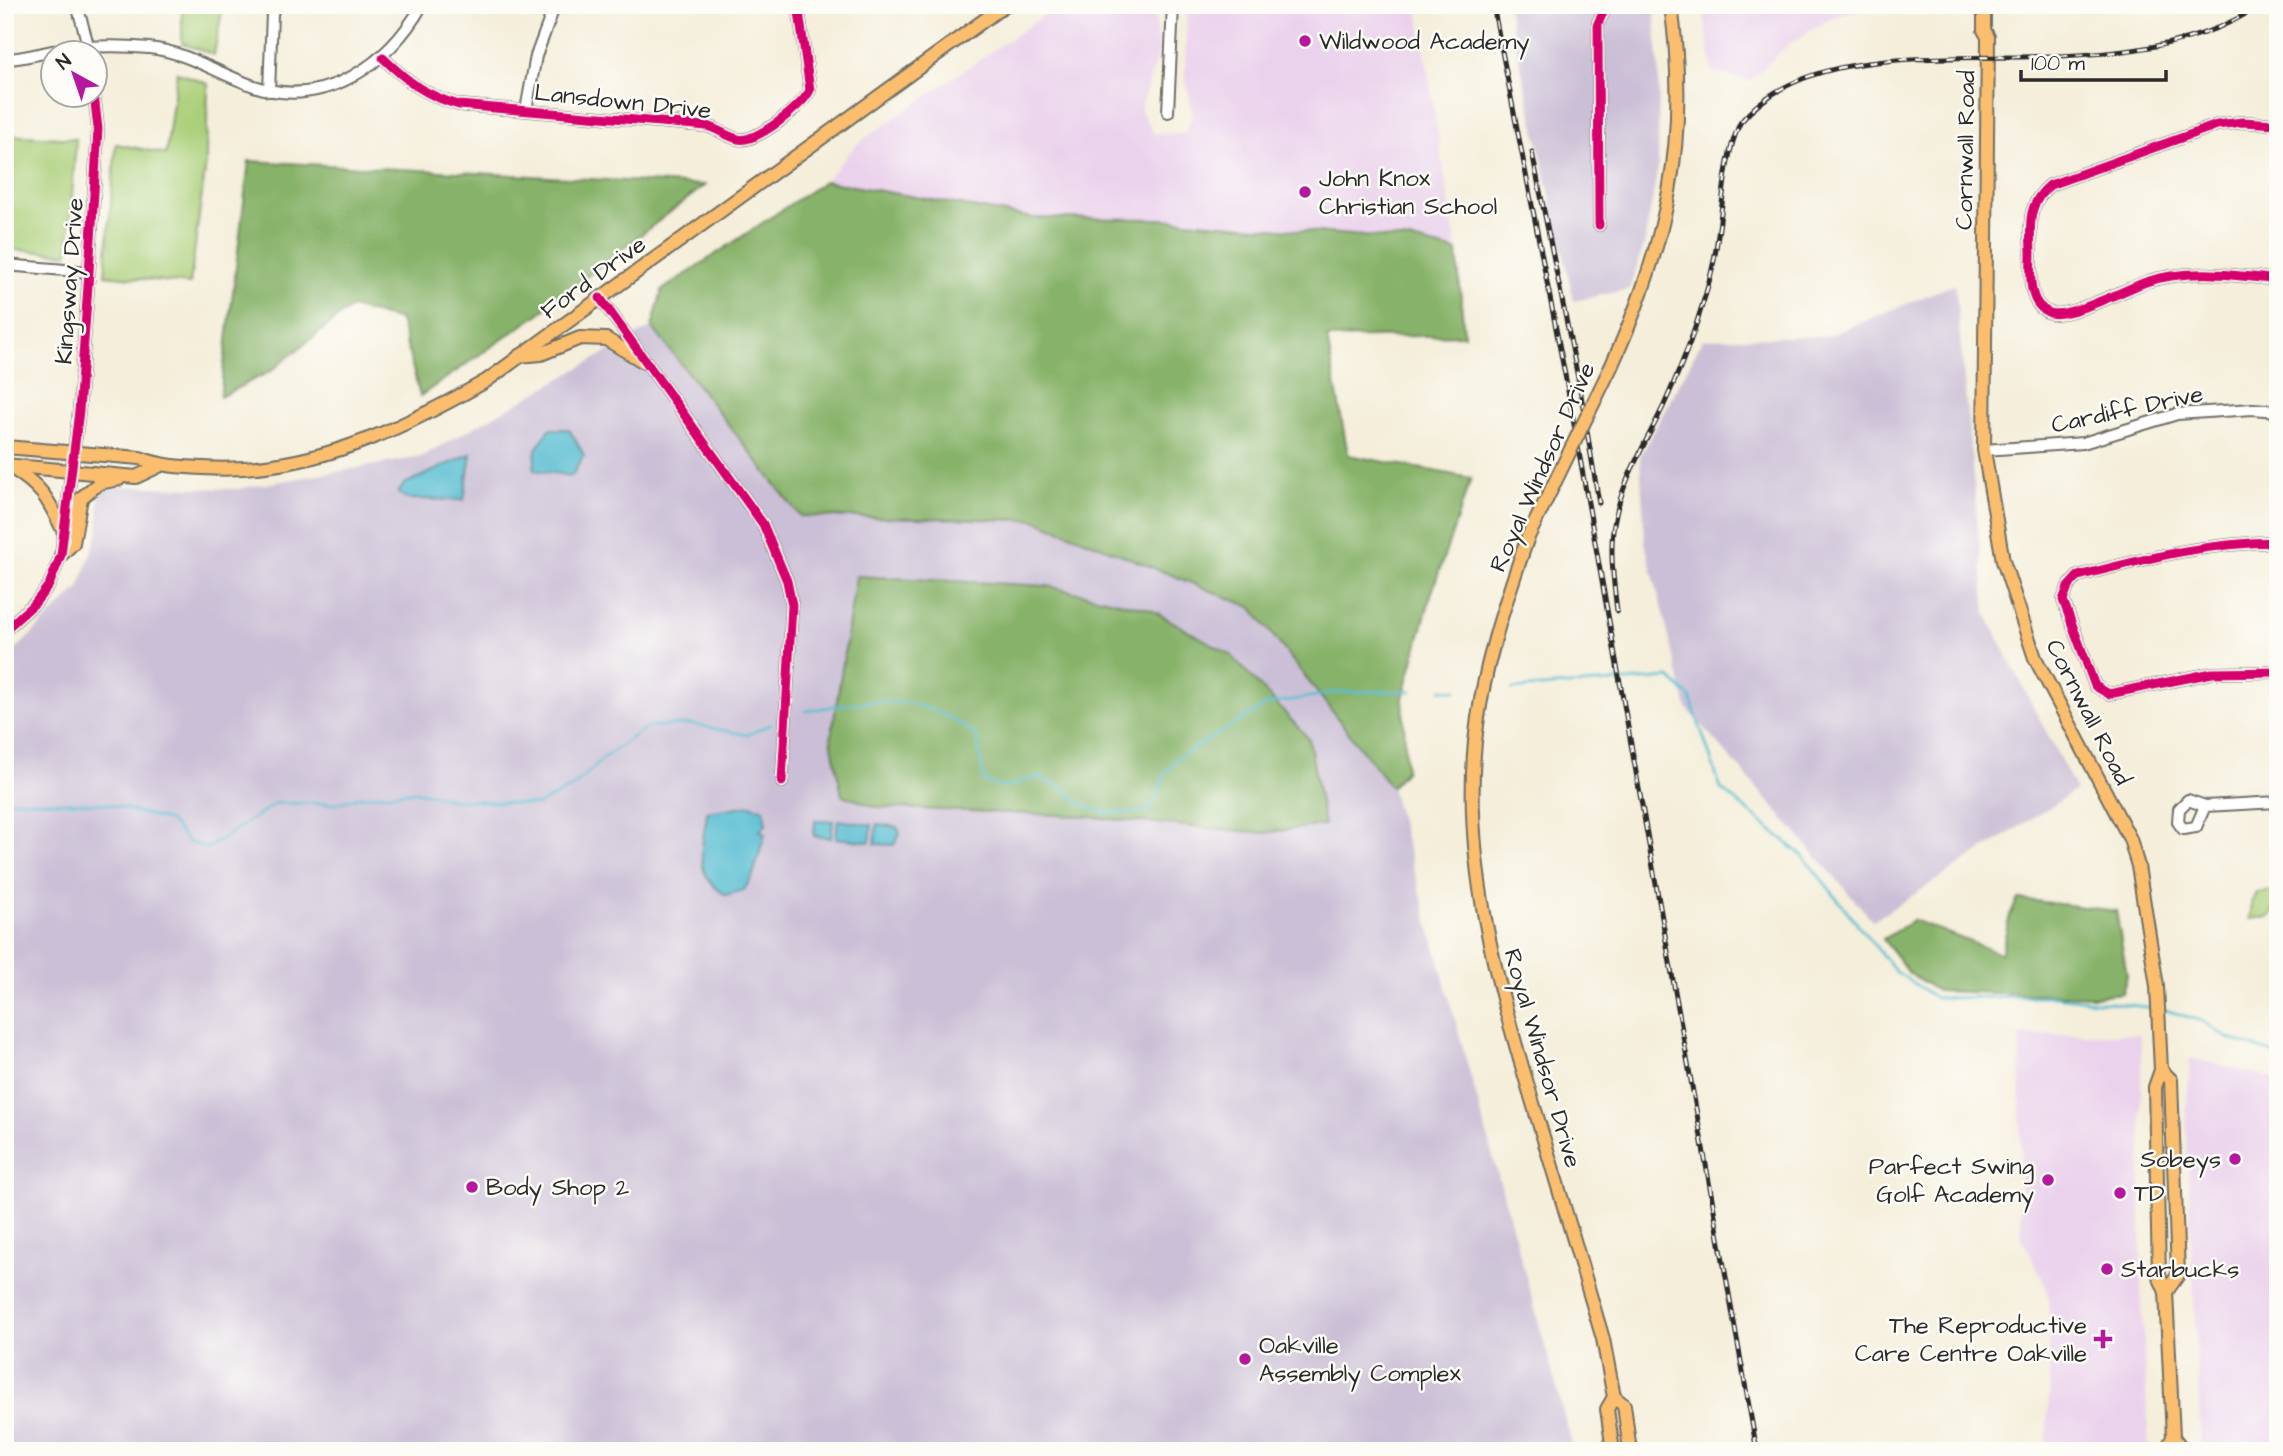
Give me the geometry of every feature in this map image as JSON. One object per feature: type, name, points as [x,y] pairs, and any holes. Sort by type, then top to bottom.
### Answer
[{"type":"main road","name":"Ford Drive","points":[[5,447],[140,458],[159,466],[258,468],[318,457],[421,418],[486,381],[1005,5]]},
{"type":"main road","name":"Royal Windsor Drive","points":[[1630,1451],[1624,1405],[1614,1397],[1596,1315],[1499,990],[1474,848],[1475,743],[1492,641],[1528,537],[1611,367],[1651,269],[1674,164],[1678,109],[1676,42],[1671,5]]},
{"type":"main road","name":"Cornwall Road","points":[[1984,5],[1984,30],[1988,37],[1984,450],[2003,561],[2035,658],[2130,839],[2145,904],[2157,986],[2160,1035],[2161,1070],[2155,1087],[2159,1276],[2166,1292],[2173,1437],[2166,1451]]},
{"type":"main road","name":"Cornwall Road","points":[[1988,37],[1992,32],[1991,5]]},
{"type":"main road","points":[[519,356],[541,354],[580,338],[606,339],[644,362]]},
{"type":"main road","name":"Ford Drive","points":[[6,465],[136,477],[159,466]]},
{"type":"main road","points":[[6,465],[33,481],[44,492],[64,530]]},
{"type":"main road","points":[[61,555],[74,543],[78,506],[88,489],[99,483],[129,476]]},
{"type":"main road","name":"Cornwall Road","points":[[2161,1070],[2171,1080],[2178,1275],[2166,1292]]},
{"type":"main road","name":"Royal Windsor Drive","points":[[1613,1451],[1607,1409],[1614,1397]]},
{"type":"main road","points":[[2173,1437],[2184,1451]]},
{"type":"street","points":[[77,5],[87,38]]},
{"type":"street","points":[[269,91],[272,14],[275,5]]},
{"type":"street","points":[[108,49],[150,48],[192,58],[269,91],[319,89],[358,75],[383,58],[409,29],[422,5]]},
{"type":"street","points":[[526,110],[536,56],[555,5]]},
{"type":"street","name":"Lansdown Drive","points":[[383,58],[410,85],[435,99],[459,105],[708,126],[737,139],[756,136],[806,100],[810,90],[798,5]]},
{"type":"street","points":[[1168,112],[1173,5]]},
{"type":"street","points":[[1599,225],[1598,23],[1608,5]]},
{"type":"street","points":[[5,59],[38,56]]},
{"type":"street","name":"Kingsway Drive","points":[[5,630],[35,603],[49,585],[61,555],[89,272],[97,128],[95,108]]},
{"type":"street","points":[[2278,124],[2242,122],[2217,125],[2050,185],[2037,196],[2031,206],[2029,222],[2032,296],[2041,308],[2053,314],[2068,312],[2147,282],[2182,274],[2278,280]]},
{"type":"street","points":[[5,265],[89,272]]},
{"type":"street","points":[[600,298],[763,524],[787,581],[792,605],[782,782]]},
{"type":"street","name":"Cardiff Drive","points":[[1984,450],[2083,443],[2177,414],[2253,409],[2278,411]]},
{"type":"street","points":[[2278,542],[2231,543],[2185,549],[2078,576],[2068,587],[2063,600],[2095,685],[2109,694],[2212,673],[2278,672]]},
{"type":"street","points":[[2205,806],[2278,802]]},
{"type":"shaded area","points":[[1059,5],[1154,5],[1159,51],[1140,110],[1155,134],[1185,133],[1193,114],[1185,76],[1187,5],[1417,5],[1457,251],[1412,240],[1162,219],[1034,218],[825,181],[857,144]]},
{"type":"shaded area","points":[[1507,5],[1654,5],[1659,72],[1658,166],[1644,245],[1629,289],[1574,301]]},
{"type":"shaded area","points":[[1703,5],[1885,5],[1847,13],[1824,22],[1789,44],[1750,81],[1712,72]]},
{"type":"shaded area","points":[[1955,284],[1986,614],[2076,790],[1873,921],[1687,708],[1645,543],[1640,457],[1703,339],[1828,336]]},
{"type":"shaded area","points":[[652,327],[800,516],[1035,520],[1251,607],[1391,787],[1574,1451],[5,1451],[5,660],[79,588],[98,533],[100,486],[237,489],[421,457]],"holes":[[[857,576],[1263,833],[1078,816]]]},
{"type":"shaded area","points":[[2141,1034],[2141,1289],[2149,1451],[2045,1451],[2050,1380],[2048,1291],[2021,1236],[2020,1035]]},
{"type":"shaded area","points":[[2190,1058],[2278,1079],[2278,1451],[2201,1451],[2186,1122]]},
{"type":"green space","points":[[182,5],[223,5],[214,55],[182,43]]},
{"type":"green space","points":[[177,72],[208,84],[206,163],[190,284],[105,275],[116,144],[166,154]]},
{"type":"green space","points":[[5,135],[76,139],[68,254],[5,249]]},
{"type":"green space","points":[[249,161],[705,185],[536,316],[420,396],[400,320],[351,307],[271,371],[220,397]]},
{"type":"green space","points":[[825,181],[1034,218],[1162,219],[1412,240],[1457,251],[1464,335],[1327,338],[1348,455],[1471,478],[1431,595],[1403,698],[1406,770],[1391,787],[1251,607],[1035,520],[800,516],[652,327],[662,290]]},
{"type":"green space","points":[[856,576],[1047,586],[1150,609],[1231,655],[1309,739],[1324,825],[1263,833],[1078,816],[876,807],[842,795],[831,740]]},
{"type":"green space","points":[[2274,891],[2278,900],[2270,917],[2250,919],[2252,902],[2257,893]]},
{"type":"green space","points":[[2018,899],[2116,911],[2127,976],[2122,993],[2093,996],[1937,991],[1909,973],[1883,939],[1914,920],[2001,954],[2010,915]]},
{"type":"water","points":[[550,429],[569,429],[584,455],[572,476],[534,470],[536,449]]},
{"type":"water","points":[[471,454],[464,500],[408,499],[398,493],[404,484]]},
{"type":"water","points":[[750,805],[764,809],[766,824],[760,831],[765,834],[753,875],[744,890],[726,895],[715,887],[704,869],[702,849],[707,812]]},
{"type":"water","points":[[815,820],[833,821],[831,838],[814,836]]},
{"type":"water","points":[[838,820],[872,825],[870,842],[836,838]]},
{"type":"water","points":[[877,824],[897,827],[900,833],[894,845],[875,844]]},
{"type":"waterway","points":[[1512,689],[1670,678],[1690,697],[1721,789],[1803,856],[1895,971],[1936,998],[2052,996],[2155,1008]]},
{"type":"waterway","points":[[1441,690],[1456,690]]},
{"type":"waterway","points":[[806,711],[874,702],[896,702],[937,711],[977,737],[984,782],[1005,787],[1038,777],[1066,789],[1079,803],[1106,813],[1148,812],[1158,795],[1164,774],[1178,758],[1268,704],[1339,692],[1411,691]]},
{"type":"waterway","points":[[5,800],[108,804],[170,821],[188,842],[208,848],[276,803],[335,804],[359,797],[416,791],[451,799],[538,805],[573,787],[606,756],[647,727],[691,724],[747,735],[771,724]]},
{"type":"waterway","points":[[2162,1009],[2202,1021],[2227,1038],[2278,1055]]},
{"type":"railway","points":[[1493,5],[1567,385],[1757,1451]]},
{"type":"railway","points":[[1617,611],[1612,550],[1616,513],[1627,481],[1679,370],[1704,300],[1715,254],[1728,164],[1740,123],[1785,87],[1842,67],[1908,59],[2055,56],[2129,50],[2198,35],[2260,5]]},
{"type":"railway","points":[[1532,152],[1579,383],[1599,503]]},
{"type":"cycle path","points":[[383,58],[418,87],[459,105],[707,126],[734,138],[746,139],[778,122],[799,105],[810,90],[798,5]]},
{"type":"cycle path","points":[[1599,225],[1598,23],[1607,5]]},
{"type":"cycle path","points":[[5,630],[35,603],[49,585],[61,555],[79,411],[98,129],[96,108]]},
{"type":"cycle path","points":[[2278,124],[2242,122],[2217,125],[2050,185],[2034,207],[2030,232],[2033,295],[2042,309],[2050,313],[2070,312],[2146,282],[2178,275],[2211,274],[2278,280]]},
{"type":"cycle path","points":[[600,298],[763,524],[787,581],[792,605],[782,782]]},
{"type":"cycle path","points":[[2278,542],[2200,548],[2078,576],[2068,587],[2063,600],[2095,686],[2109,694],[2212,673],[2278,672]]},
{"type":"place","name":"Wildwood Academy","points":[[1305,41]]},
{"type":"place","name":"John Knox Christian School","points":[[1305,192]]},
{"type":"place","name":"Sobeys","points":[[2235,1159]]},
{"type":"place","name":"Parfect Swing Golf Academy","points":[[2048,1180]]},
{"type":"place","name":"Body Shop 2","points":[[472,1187]]},
{"type":"place","name":"TD","points":[[2120,1193]]},
{"type":"place","name":"Starbucks","points":[[2107,1269]]},
{"type":"place","name":"The Reproductive Care Centre Oakville","points":[[2103,1339]]},
{"type":"place","name":"Oakville Assembly Complex","points":[[1245,1359]]}]
